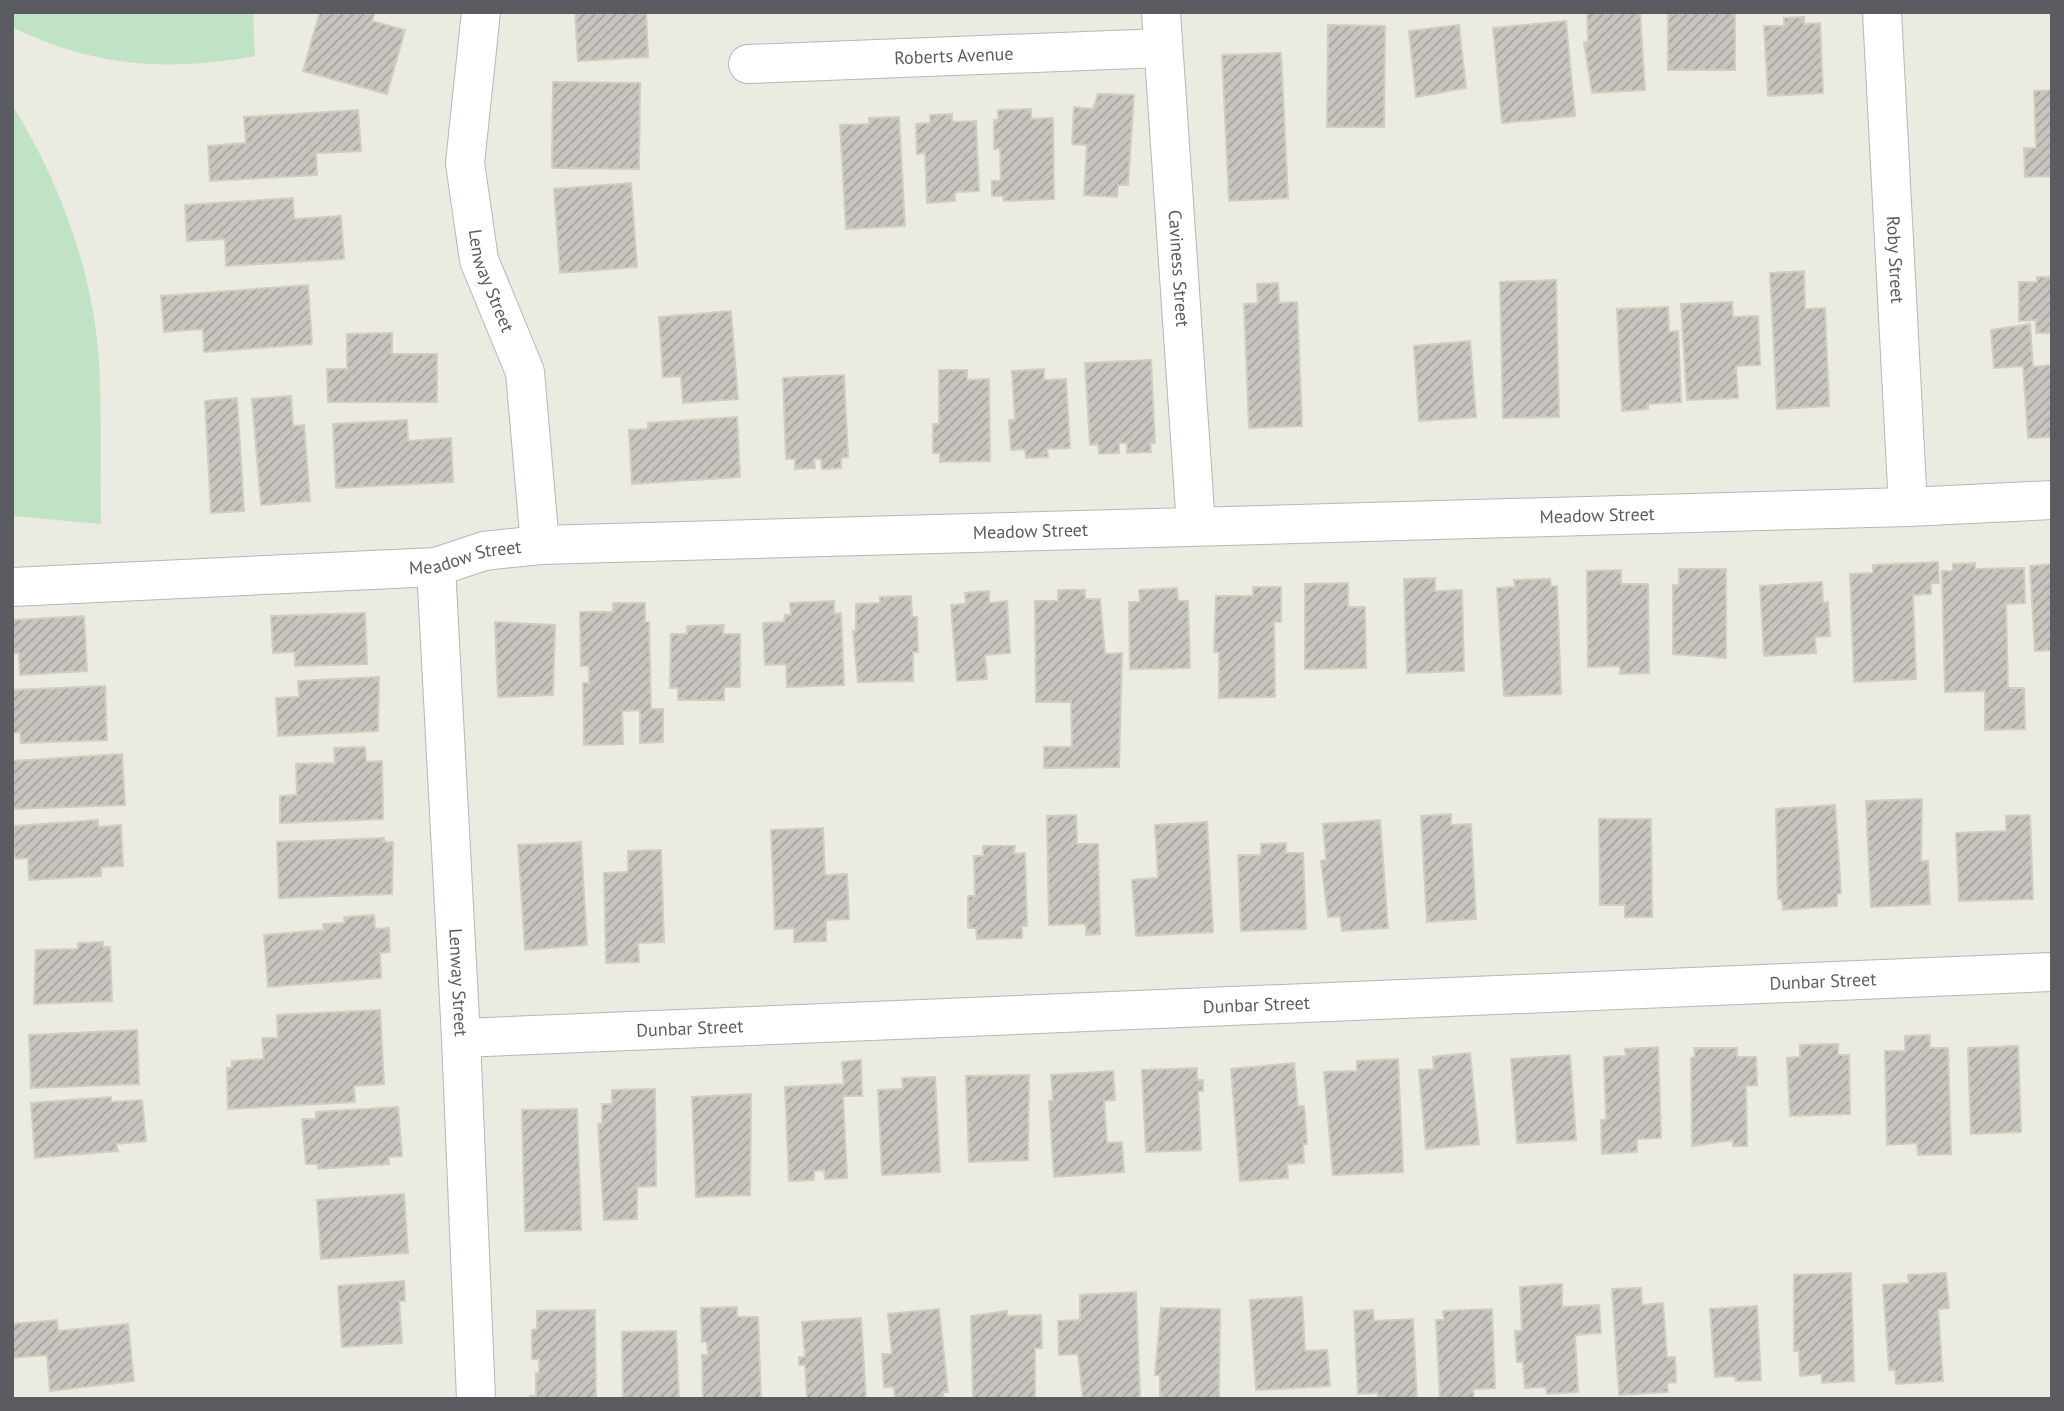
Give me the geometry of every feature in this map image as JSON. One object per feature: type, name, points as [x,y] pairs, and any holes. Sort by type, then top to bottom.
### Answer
[{"type":"street","name":"Lenway Street","points":[[481,12],[465,163],[479,260],[524,372],[540,545]]},
{"type":"street","name":"Roby Street","points":[[1882,12],[1908,507]]},
{"type":"street","name":"Roberts Avenue","points":[[748,64],[1162,30]]},
{"type":"street","name":"Caviness Street","points":[[1162,30],[1196,526]]},
{"type":"street","name":"Meadow Street","points":[[12,587],[436,567],[484,551],[540,545],[1908,507],[2052,500]]},
{"type":"street","name":"Lenway Street","points":[[436,567],[461,1038],[476,1399]]},
{"type":"street","name":"Dunbar Street","points":[[461,1038],[2052,972]]},
{"type":"green space","points":[[12,12],[253,12],[255,56],[191,64],[131,63],[101,58],[72,51],[12,27]]},
{"type":"green space","points":[[12,105],[45,164],[59,196],[82,262],[90,295],[99,362],[101,524],[12,516]]},
{"type":"building","points":[[320,12],[375,12],[372,21],[405,30],[387,94],[303,71]]},
{"type":"building","points":[[575,12],[646,12],[648,57],[578,61]]},
{"type":"building","points":[[1587,12],[1640,12],[1645,90],[1592,93],[1584,42],[1588,42]]},
{"type":"building","points":[[1668,12],[1735,12],[1735,70],[1668,70]]},
{"type":"building","points":[[1804,17],[1804,24],[1820,23],[1823,93],[1768,96],[1764,26],[1784,26],[1784,18]]},
{"type":"building","points":[[1566,21],[1575,116],[1502,123],[1493,28]]},
{"type":"building","points":[[1328,25],[1385,26],[1384,127],[1327,127]]},
{"type":"building","points":[[1459,25],[1466,88],[1416,97],[1409,31]]},
{"type":"building","points":[[1281,53],[1288,198],[1229,201],[1222,55]]},
{"type":"building","points":[[553,82],[640,83],[639,169],[552,168]]},
{"type":"building","points":[[2052,90],[2052,176],[2025,177],[2024,148],[2036,148],[2034,91]]},
{"type":"building","points":[[1098,94],[1134,95],[1128,185],[1118,185],[1117,197],[1084,195],[1087,145],[1072,144],[1074,107],[1093,109]]},
{"type":"building","points":[[1031,109],[1031,119],[1053,118],[1054,199],[1004,201],[1003,196],[992,196],[992,181],[1001,181],[1000,148],[994,149],[994,120],[998,120],[998,110]]},
{"type":"building","points":[[358,110],[361,151],[316,153],[317,175],[210,181],[208,146],[246,143],[244,117]]},
{"type":"building","points":[[952,114],[952,122],[976,121],[979,191],[955,192],[955,201],[927,203],[925,153],[917,154],[916,124],[930,123],[930,115]]},
{"type":"building","points":[[899,117],[905,226],[846,229],[840,125],[869,124],[869,118]]},
{"type":"building","points":[[631,183],[637,267],[560,273],[554,189]]},
{"type":"building","points":[[293,198],[294,219],[341,216],[344,259],[226,266],[225,239],[187,241],[185,205]]},
{"type":"building","points":[[1804,271],[1805,309],[1825,308],[1829,406],[1777,409],[1770,273]]},
{"type":"building","points":[[2037,277],[2052,277],[2052,333],[2036,333],[2036,320],[2019,321],[2019,282],[2037,282]]},
{"type":"building","points":[[1556,280],[1559,417],[1503,418],[1500,282]]},
{"type":"building","points":[[1278,283],[1279,303],[1297,302],[1302,426],[1249,428],[1244,304],[1258,303],[1257,284]]},
{"type":"building","points":[[308,285],[312,344],[204,352],[203,329],[164,332],[161,296]]},
{"type":"building","points":[[1732,302],[1733,317],[1758,316],[1760,365],[1736,366],[1738,398],[1687,400],[1681,304]]},
{"type":"building","points":[[1668,307],[1669,332],[1678,331],[1681,402],[1648,404],[1648,409],[1622,411],[1617,309]]},
{"type":"building","points":[[731,311],[738,399],[683,403],[681,376],[663,377],[659,317]]},
{"type":"building","points":[[2030,324],[2033,367],[2052,365],[2052,437],[2028,438],[2023,366],[1994,368],[1991,330]]},
{"type":"building","points":[[392,333],[392,354],[437,354],[437,402],[328,402],[327,369],[347,369],[347,334]]},
{"type":"building","points":[[1470,341],[1476,417],[1419,421],[1414,346]]},
{"type":"building","points":[[1151,360],[1155,443],[1150,443],[1151,452],[1127,453],[1127,443],[1119,443],[1119,453],[1099,454],[1098,444],[1090,445],[1085,363]]},
{"type":"building","points":[[1044,369],[1044,380],[1066,379],[1070,448],[1047,449],[1048,457],[1026,458],[1025,449],[1011,450],[1009,420],[1015,420],[1012,371]]},
{"type":"building","points":[[939,370],[967,370],[967,380],[989,379],[990,461],[940,462],[940,453],[933,453],[933,424],[939,424]]},
{"type":"building","points":[[844,375],[848,457],[841,458],[841,468],[822,469],[821,459],[814,459],[815,468],[795,469],[795,459],[786,459],[783,378]]},
{"type":"building","points":[[291,396],[293,426],[304,425],[310,501],[261,505],[252,399]]},
{"type":"building","points":[[237,398],[244,511],[211,513],[205,401]]},
{"type":"building","points":[[737,417],[740,477],[632,484],[629,430],[648,429],[648,423]]},
{"type":"building","points":[[407,420],[408,441],[451,438],[453,482],[336,488],[333,424]]},
{"type":"building","points":[[1938,562],[1939,583],[1931,583],[1931,594],[1913,595],[1916,679],[1854,682],[1850,574],[1873,573],[1873,565]]},
{"type":"building","points":[[1975,563],[1975,569],[2024,568],[2025,603],[2006,604],[2008,688],[2024,688],[2025,729],[1985,730],[1985,691],[1945,692],[1942,571],[1953,571],[1953,564]]},
{"type":"building","points":[[2052,564],[2052,650],[2035,651],[2030,566]]},
{"type":"building","points":[[1679,569],[1726,569],[1726,658],[1673,654],[1673,585],[1679,585]]},
{"type":"building","points":[[1621,570],[1621,584],[1648,584],[1649,673],[1620,674],[1620,666],[1588,667],[1587,571]]},
{"type":"building","points":[[1435,578],[1435,591],[1462,590],[1464,671],[1407,673],[1404,579]]},
{"type":"building","points":[[1550,579],[1551,586],[1557,586],[1561,694],[1504,696],[1497,588],[1515,587],[1514,580]]},
{"type":"building","points":[[1822,582],[1823,603],[1828,602],[1830,636],[1815,637],[1816,653],[1764,656],[1760,586]]},
{"type":"building","points":[[1348,583],[1348,607],[1365,607],[1366,668],[1305,669],[1305,584]]},
{"type":"building","points":[[1253,587],[1281,587],[1281,622],[1274,622],[1275,697],[1219,698],[1219,652],[1214,652],[1216,596],[1253,596]]},
{"type":"building","points":[[1177,588],[1178,601],[1188,601],[1190,668],[1130,669],[1129,602],[1140,602],[1139,590]]},
{"type":"building","points":[[1058,590],[1085,590],[1085,599],[1100,599],[1105,654],[1122,653],[1119,767],[1044,768],[1044,747],[1072,747],[1071,702],[1036,702],[1035,601],[1058,601]]},
{"type":"building","points":[[989,591],[989,603],[1007,601],[1010,653],[985,655],[987,679],[957,681],[951,605],[966,604],[965,593]]},
{"type":"building","points":[[911,596],[912,617],[917,617],[918,652],[913,652],[913,681],[858,682],[853,631],[856,631],[856,604],[880,603],[880,597]]},
{"type":"building","points":[[834,601],[834,614],[841,613],[844,685],[787,687],[786,664],[765,665],[763,623],[784,622],[785,615],[791,615],[790,603]]},
{"type":"building","points":[[613,603],[645,603],[645,622],[649,622],[651,709],[663,709],[663,742],[640,743],[640,710],[622,711],[623,744],[584,745],[583,683],[589,683],[589,666],[581,666],[580,612],[613,612]]},
{"type":"building","points":[[365,613],[367,664],[295,666],[295,652],[273,653],[271,616]]},
{"type":"building","points":[[84,616],[87,671],[20,675],[19,653],[12,654],[12,620]]},
{"type":"building","points":[[495,622],[555,625],[553,695],[498,697]]},
{"type":"building","points":[[724,625],[723,634],[740,634],[740,687],[724,687],[724,700],[678,700],[678,688],[670,688],[671,634],[687,634],[687,626]]},
{"type":"building","points":[[379,677],[378,731],[278,736],[276,698],[299,697],[298,681]]},
{"type":"building","points":[[105,686],[107,740],[21,743],[20,732],[12,733],[12,690]]},
{"type":"building","points":[[365,747],[366,762],[382,761],[383,819],[280,823],[280,796],[297,795],[296,764],[335,763],[334,748]]},
{"type":"building","points":[[122,754],[125,805],[12,809],[12,761]]},
{"type":"building","points":[[1922,799],[1921,861],[1928,861],[1930,904],[1871,907],[1866,801]]},
{"type":"building","points":[[1835,805],[1841,893],[1837,894],[1837,906],[1783,910],[1782,899],[1778,899],[1776,809]]},
{"type":"building","points":[[1451,814],[1451,825],[1471,824],[1476,919],[1427,922],[1421,816]]},
{"type":"building","points":[[1076,815],[1077,844],[1098,844],[1100,934],[1086,935],[1086,924],[1049,925],[1047,816]]},
{"type":"building","points":[[2030,815],[2033,899],[1959,901],[1956,833],[2006,831],[2006,816]]},
{"type":"building","points":[[1599,819],[1651,819],[1652,917],[1625,917],[1625,905],[1600,905]]},
{"type":"building","points":[[98,820],[98,827],[121,825],[123,866],[101,867],[101,876],[29,880],[28,858],[16,859],[13,853],[14,826]]},
{"type":"building","points":[[1380,820],[1388,928],[1342,931],[1340,916],[1328,917],[1321,861],[1326,860],[1323,824]]},
{"type":"building","points":[[1207,822],[1213,932],[1136,936],[1132,880],[1158,878],[1155,825]]},
{"type":"building","points":[[823,828],[825,875],[847,874],[849,919],[826,920],[826,941],[794,942],[794,928],[775,929],[771,830]]},
{"type":"building","points":[[384,838],[384,842],[393,842],[392,894],[279,898],[277,842]]},
{"type":"building","points":[[581,842],[587,945],[525,950],[518,845]]},
{"type":"building","points":[[1286,843],[1286,853],[1303,853],[1306,929],[1241,931],[1238,855],[1261,855],[1261,844]]},
{"type":"building","points":[[983,846],[1015,846],[1014,854],[1025,853],[1027,926],[1022,926],[1022,938],[977,939],[976,928],[968,928],[968,896],[975,896],[974,856],[983,856]]},
{"type":"building","points":[[661,850],[664,942],[638,943],[639,962],[606,963],[604,873],[628,872],[628,851]]},
{"type":"building","points":[[374,915],[375,929],[389,928],[390,952],[380,953],[381,978],[268,987],[264,935],[324,930],[323,924],[345,923],[344,917]]},
{"type":"building","points":[[103,942],[103,947],[110,947],[112,1001],[34,1004],[36,950],[78,949],[78,943]]},
{"type":"building","points":[[380,1010],[384,1084],[354,1086],[355,1102],[228,1109],[227,1068],[232,1068],[232,1061],[264,1059],[262,1038],[278,1038],[277,1015]]},
{"type":"building","points":[[137,1030],[139,1084],[31,1088],[29,1035]]},
{"type":"building","points":[[1930,1035],[1930,1048],[1948,1048],[1951,1154],[1918,1155],[1917,1143],[1887,1145],[1885,1051],[1905,1051],[1905,1036]]},
{"type":"building","points":[[1838,1044],[1838,1055],[1849,1055],[1850,1114],[1790,1116],[1787,1058],[1800,1057],[1800,1045]]},
{"type":"building","points":[[2018,1046],[2021,1132],[1971,1134],[1968,1048]]},
{"type":"building","points":[[1658,1047],[1661,1138],[1637,1139],[1637,1152],[1602,1154],[1601,1120],[1606,1120],[1604,1057],[1626,1056],[1625,1049]]},
{"type":"building","points":[[1694,1048],[1737,1048],[1737,1057],[1756,1057],[1757,1085],[1746,1086],[1747,1146],[1733,1146],[1733,1140],[1692,1146],[1691,1058],[1695,1057]]},
{"type":"building","points":[[1470,1053],[1479,1144],[1426,1149],[1419,1070],[1434,1069],[1433,1057]]},
{"type":"building","points":[[1570,1055],[1576,1140],[1517,1143],[1511,1059]]},
{"type":"building","points":[[1398,1059],[1403,1172],[1333,1175],[1324,1072],[1357,1071],[1357,1061]]},
{"type":"building","points":[[861,1060],[862,1096],[843,1096],[847,1178],[825,1179],[824,1170],[814,1171],[814,1180],[789,1181],[785,1087],[844,1084],[842,1062]]},
{"type":"building","points":[[1294,1063],[1298,1106],[1304,1106],[1307,1144],[1303,1144],[1304,1163],[1287,1164],[1288,1178],[1240,1181],[1231,1069]]},
{"type":"building","points":[[1197,1068],[1197,1080],[1203,1080],[1203,1091],[1198,1091],[1201,1150],[1146,1152],[1142,1070]]},
{"type":"building","points":[[1113,1071],[1115,1100],[1104,1101],[1107,1143],[1122,1142],[1124,1172],[1054,1177],[1049,1101],[1053,1101],[1051,1075]]},
{"type":"building","points":[[1029,1075],[1028,1160],[969,1162],[966,1076]]},
{"type":"building","points":[[935,1077],[940,1172],[882,1175],[878,1090],[903,1089],[902,1078]]},
{"type":"building","points":[[655,1089],[656,1186],[637,1187],[637,1219],[604,1220],[598,1124],[602,1124],[602,1104],[612,1104],[612,1090]]},
{"type":"building","points":[[751,1094],[750,1195],[696,1197],[692,1097]]},
{"type":"building","points":[[111,1097],[111,1102],[142,1100],[146,1141],[116,1144],[118,1151],[35,1158],[31,1103]]},
{"type":"building","points":[[398,1107],[402,1156],[388,1157],[389,1164],[318,1169],[318,1164],[306,1164],[302,1119],[316,1119],[316,1112]]},
{"type":"building","points":[[577,1109],[581,1230],[525,1231],[522,1110]]},
{"type":"building","points":[[404,1194],[408,1253],[321,1259],[317,1200]]},
{"type":"building","points":[[1851,1273],[1854,1381],[1822,1383],[1822,1374],[1800,1376],[1799,1351],[1794,1351],[1794,1275]]},
{"type":"building","points":[[1946,1273],[1949,1308],[1938,1309],[1943,1381],[1896,1384],[1895,1370],[1889,1370],[1883,1285],[1909,1283],[1908,1275]]},
{"type":"building","points":[[404,1281],[405,1301],[399,1301],[402,1343],[342,1347],[338,1286]]},
{"type":"building","points":[[1562,1284],[1562,1307],[1599,1305],[1601,1333],[1575,1335],[1578,1392],[1547,1394],[1546,1387],[1525,1388],[1523,1362],[1517,1362],[1515,1331],[1522,1331],[1520,1287]]},
{"type":"building","points":[[1641,1288],[1642,1305],[1663,1303],[1667,1357],[1675,1357],[1676,1382],[1667,1383],[1668,1392],[1619,1395],[1612,1289]]},
{"type":"building","points":[[1136,1292],[1140,1399],[1083,1399],[1078,1354],[1059,1355],[1058,1321],[1080,1320],[1080,1295]]},
{"type":"building","points":[[1302,1297],[1305,1351],[1327,1350],[1330,1386],[1256,1390],[1250,1300]]},
{"type":"building","points":[[1757,1306],[1761,1380],[1736,1381],[1735,1376],[1715,1377],[1710,1309]]},
{"type":"building","points":[[737,1307],[737,1317],[758,1317],[761,1399],[703,1399],[702,1355],[708,1355],[707,1342],[702,1342],[701,1308]]},
{"type":"building","points":[[1161,1308],[1220,1309],[1219,1399],[1160,1399],[1160,1375],[1155,1375]]},
{"type":"building","points":[[939,1309],[948,1392],[943,1392],[944,1399],[895,1399],[894,1387],[884,1387],[882,1354],[892,1354],[888,1314]]},
{"type":"building","points":[[1492,1309],[1495,1388],[1473,1389],[1474,1398],[1440,1399],[1436,1320],[1444,1320],[1443,1311]]},
{"type":"building","points":[[595,1310],[596,1399],[530,1399],[530,1396],[536,1396],[536,1373],[539,1373],[539,1359],[532,1359],[532,1330],[537,1329],[537,1311]]},
{"type":"building","points":[[1373,1310],[1374,1321],[1413,1319],[1417,1399],[1378,1399],[1378,1393],[1358,1394],[1354,1311]]},
{"type":"building","points":[[1007,1311],[1007,1316],[1041,1315],[1042,1348],[1035,1348],[1035,1399],[973,1399],[971,1316]]},
{"type":"building","points":[[861,1318],[866,1399],[807,1399],[805,1365],[799,1365],[799,1357],[805,1357],[802,1322]]},
{"type":"building","points":[[57,1320],[58,1331],[128,1324],[134,1381],[50,1391],[47,1355],[12,1358],[12,1324]]},
{"type":"building","points":[[676,1331],[679,1399],[623,1399],[622,1332]]}]
